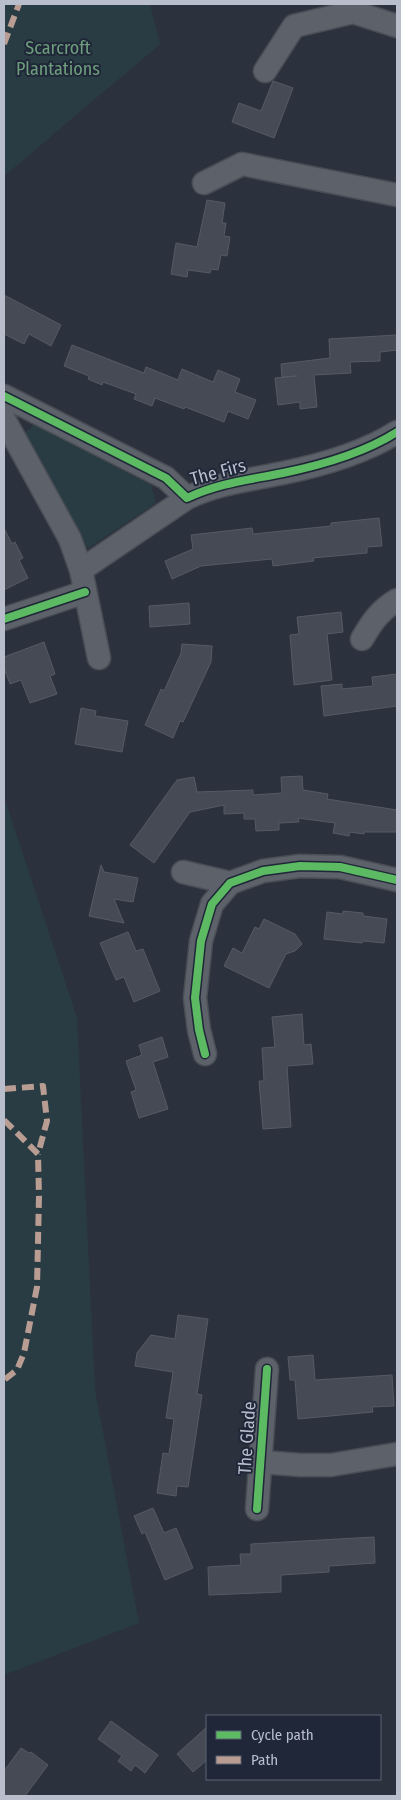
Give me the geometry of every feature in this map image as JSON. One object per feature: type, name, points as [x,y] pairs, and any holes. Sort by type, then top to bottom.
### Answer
[{"type":"street","points":[[265,71],[294,26],[353,12],[397,26]]},
{"type":"street","points":[[204,183],[242,164],[397,195]]},
{"type":"street","name":"The Firs","points":[[4,396],[166,478],[187,498]]},
{"type":"street","points":[[4,419],[70,539],[81,570],[99,658]]},
{"type":"street","name":"The Firs","points":[[81,570],[187,498],[228,482],[283,473],[322,463],[375,444],[397,432]]},
{"type":"street","points":[[4,618],[85,592]]},
{"type":"street","points":[[362,638],[377,615],[397,600]]},
{"type":"street","points":[[205,1054],[199,1030],[195,998],[200,941],[212,904],[230,883],[263,871],[300,866],[340,867],[397,880]]},
{"type":"street","points":[[183,872],[230,883]]},
{"type":"street","name":"The Glade","points":[[257,1509],[267,1369]]},
{"type":"street","name":"The Glade","points":[[261,1462],[300,1466],[331,1465],[397,1454]]},
{"type":"green space","name":"Scarcroft Plantations","points":[[4,4],[150,4],[160,44],[4,176]]},
{"type":"green space","points":[[34,425],[151,485],[156,503],[88,548],[21,436]]},
{"type":"green space","points":[[4,797],[77,1018],[95,1390],[139,1623],[4,1675]]},
{"type":"building","points":[[273,81],[293,88],[274,138],[232,122],[239,103],[261,111]]},
{"type":"building","points":[[207,200],[225,203],[222,223],[226,223],[224,236],[230,237],[227,256],[221,255],[218,270],[211,269],[210,273],[188,270],[187,277],[171,274],[176,243],[197,247]]},
{"type":"building","points":[[4,295],[61,325],[51,346],[29,334],[24,344],[4,334]]},
{"type":"building","points":[[397,335],[397,350],[380,352],[380,361],[350,362],[351,373],[314,375],[317,407],[300,409],[300,402],[278,405],[275,378],[297,376],[282,377],[281,364],[330,358],[329,339]]},
{"type":"building","points":[[72,345],[144,373],[146,367],[178,380],[182,369],[213,382],[218,370],[240,379],[235,392],[256,400],[248,419],[228,411],[224,422],[155,398],[152,406],[134,399],[136,394],[103,382],[102,385],[88,379],[89,376],[64,366]]},
{"type":"building","points":[[379,518],[382,546],[367,547],[367,553],[313,558],[314,561],[273,566],[272,559],[201,566],[172,579],[165,561],[193,549],[191,535],[252,528],[253,534],[331,526],[331,523]]},
{"type":"building","points":[[4,528],[12,544],[15,542],[23,558],[19,560],[28,578],[4,590]]},
{"type":"building","points":[[189,603],[190,624],[150,627],[149,606]]},
{"type":"building","points":[[341,612],[343,632],[327,634],[332,680],[294,685],[290,635],[299,634],[297,617]]},
{"type":"building","points":[[44,642],[55,674],[50,676],[57,694],[30,703],[21,680],[10,684],[4,668],[4,657]]},
{"type":"building","points":[[182,644],[212,646],[211,662],[183,722],[180,721],[173,738],[145,725],[161,689],[164,691],[181,653]]},
{"type":"building","points":[[397,674],[397,706],[324,716],[321,686],[342,684],[342,689],[373,686],[372,677]]},
{"type":"building","points":[[81,708],[96,711],[95,716],[128,721],[122,752],[75,744]]},
{"type":"building","points":[[302,776],[303,790],[328,794],[327,799],[397,810],[397,832],[364,832],[364,834],[350,832],[349,836],[333,833],[335,823],[298,818],[299,822],[279,823],[279,830],[256,831],[255,819],[244,819],[244,813],[224,814],[224,805],[190,812],[154,863],[130,845],[177,780],[194,777],[197,792],[253,790],[253,795],[282,793],[281,777]]},
{"type":"building","points":[[101,865],[104,872],[138,878],[133,902],[114,899],[124,923],[89,916]]},
{"type":"building","points":[[343,911],[363,913],[363,916],[387,919],[384,943],[324,939],[327,912],[343,914]]},
{"type":"building","points":[[264,919],[295,934],[302,944],[295,951],[286,954],[269,988],[224,966],[233,948],[242,953],[255,927],[259,929]]},
{"type":"building","points":[[128,932],[136,951],[143,949],[160,991],[134,1002],[124,977],[116,980],[100,943]]},
{"type":"building","points":[[302,1014],[304,1045],[311,1044],[313,1064],[287,1066],[291,1127],[263,1129],[259,1081],[264,1081],[262,1048],[275,1047],[272,1017]]},
{"type":"building","points":[[162,1037],[168,1057],[153,1062],[168,1109],[139,1118],[131,1092],[136,1090],[126,1061],[142,1055],[139,1045]]},
{"type":"building","points":[[178,1315],[208,1319],[197,1394],[202,1395],[188,1487],[177,1486],[176,1496],[157,1493],[163,1453],[169,1454],[174,1419],[166,1418],[173,1372],[135,1366],[137,1353],[151,1335],[175,1339]]},
{"type":"building","points":[[313,1355],[315,1380],[392,1375],[394,1406],[372,1407],[373,1412],[298,1419],[295,1380],[290,1380],[288,1357]]},
{"type":"building","points":[[153,1508],[164,1533],[176,1528],[193,1568],[165,1580],[145,1532],[142,1534],[134,1516]]},
{"type":"building","points":[[374,1537],[375,1563],[329,1566],[329,1572],[281,1575],[281,1592],[209,1595],[208,1567],[241,1565],[240,1554],[251,1554],[251,1544]]},
{"type":"building","points":[[111,1721],[158,1755],[145,1773],[135,1765],[131,1771],[118,1761],[122,1756],[98,1739]]},
{"type":"building","points":[[206,1728],[206,1761],[193,1772],[177,1754]]},
{"type":"building","points":[[21,1748],[29,1753],[31,1752],[48,1765],[25,1796],[4,1796],[4,1771]]},
{"type":"marked path","points":[[4,44],[19,4]]},
{"type":"marked path","points":[[4,1089],[43,1086],[47,1121],[38,1154]]},
{"type":"marked path","points":[[4,1120],[38,1154],[39,1196],[37,1287],[24,1353],[17,1370],[4,1380]]},
{"type":"cycle path","points":[[4,396],[166,478],[187,498],[222,485],[328,462],[371,446],[397,432]]},
{"type":"cycle path","points":[[4,619],[85,592]]},
{"type":"cycle path","points":[[205,1054],[199,1030],[195,998],[201,941],[212,904],[230,883],[263,871],[300,866],[340,867],[397,880]]},
{"type":"cycle path","points":[[257,1509],[267,1369]]}]
